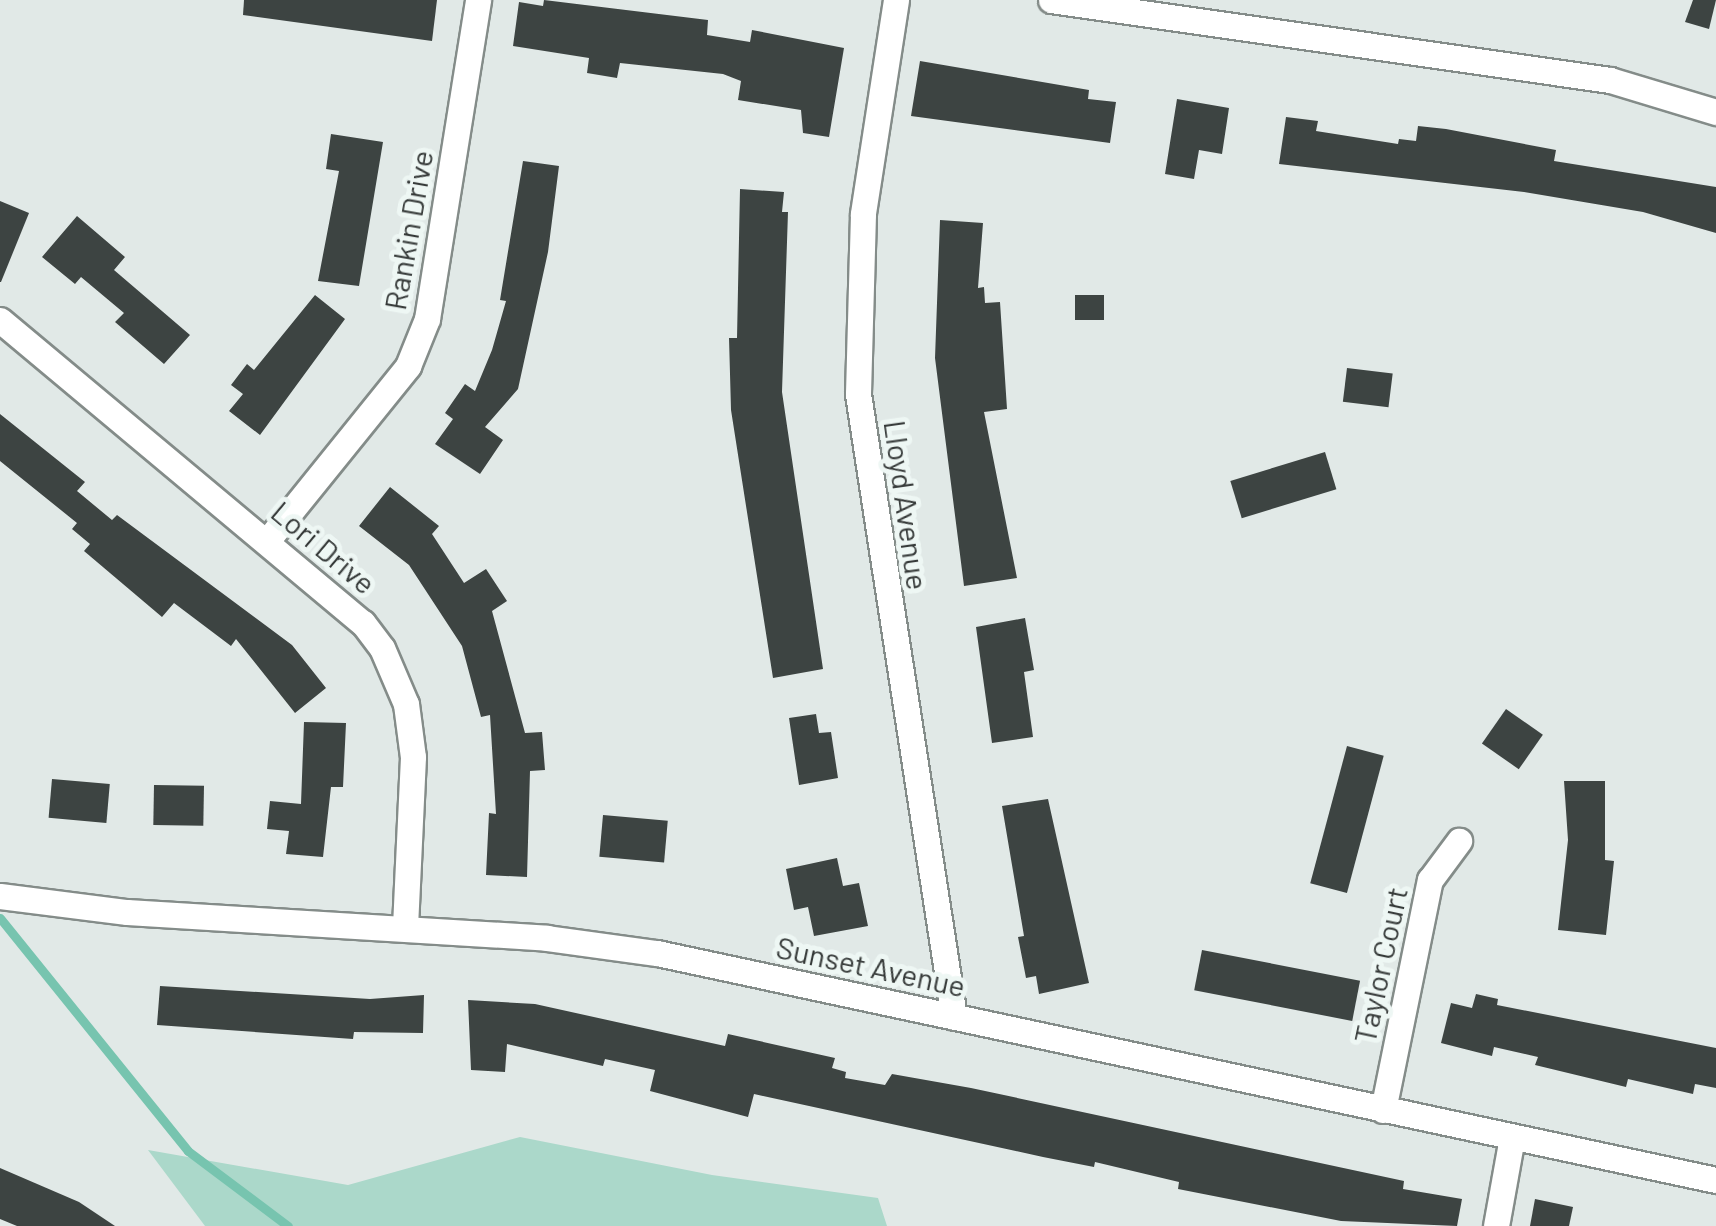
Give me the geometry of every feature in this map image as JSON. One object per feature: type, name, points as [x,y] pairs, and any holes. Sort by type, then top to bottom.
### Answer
[{"type":"street","name":"Rankin Drive","points":[[267,541],[408,366],[427,320],[478,0]]},
{"type":"street","name":"Lloyd Avenue","points":[[896,0],[863,214],[858,394],[954,1017]]},
{"type":"street","points":[[1051,0],[1610,80],[1716,112]]},
{"type":"street","name":"Lori Drive","points":[[0,320],[363,623],[396,675],[413,757],[405,926]]},
{"type":"street","name":"Taylor Court","points":[[1383,1110],[1430,880],[1460,841]]},
{"type":"street","name":"Sunset Avenue","points":[[0,896],[127,912],[405,926],[657,953],[1716,1180]]},
{"type":"street","points":[[1496,1226],[1512,1137]]},
{"type":"green space","points":[[520,1137],[712,1175],[878,1198],[887,1226],[205,1226],[148,1150],[348,1185]]},
{"type":"building","points":[[244,0],[437,0],[432,41],[243,15]]},
{"type":"building","points":[[544,0],[708,20],[707,35],[750,42],[752,30],[844,48],[829,137],[803,133],[801,110],[738,100],[741,81],[723,74],[620,63],[617,78],[587,73],[589,58],[513,46],[519,2],[543,6]]},
{"type":"building","points":[[1693,0],[1716,0],[1709,29],[1685,22]]},
{"type":"building","points":[[920,61],[1089,90],[1088,99],[1116,102],[1110,143],[911,116]]},
{"type":"building","points":[[1177,99],[1229,108],[1222,154],[1199,150],[1194,179],[1165,174]]},
{"type":"building","points":[[1286,117],[1318,121],[1316,131],[1398,144],[1399,139],[1416,141],[1418,126],[1446,129],[1556,150],[1554,161],[1716,187],[1716,233],[1643,212],[1524,192],[1279,164]]},
{"type":"building","points":[[331,134],[383,142],[359,286],[318,281],[339,171],[326,169]]},
{"type":"building","points":[[523,161],[559,166],[548,252],[518,389],[485,427],[503,440],[480,474],[435,444],[453,419],[445,413],[465,384],[475,391],[492,350],[506,301],[500,300]]},
{"type":"building","points":[[740,189],[784,192],[782,212],[788,212],[782,392],[823,669],[773,678],[731,410],[729,338],[737,338]]},
{"type":"building","points":[[0,201],[29,213],[1,282],[0,282]]},
{"type":"building","points":[[77,216],[125,257],[114,270],[190,335],[164,364],[115,322],[124,313],[81,277],[75,284],[42,257]]},
{"type":"building","points":[[940,220],[983,223],[978,288],[984,287],[985,303],[1000,302],[1007,409],[984,412],[1017,578],[964,586],[935,358]]},
{"type":"building","points":[[315,295],[345,319],[260,435],[229,411],[243,394],[231,385],[247,364],[254,370]]},
{"type":"building","points":[[1075,295],[1104,295],[1104,320],[1075,320]]},
{"type":"building","points":[[1347,368],[1393,374],[1389,407],[1343,402]]},
{"type":"building","points":[[0,414],[85,482],[77,491],[112,520],[117,515],[292,645],[326,688],[295,713],[236,639],[231,646],[174,603],[162,617],[84,551],[90,544],[72,529],[77,523],[0,461]]},
{"type":"building","points":[[1325,452],[1336,489],[1242,518],[1230,481]]},
{"type":"building","points":[[390,487],[439,526],[432,534],[464,583],[486,569],[507,601],[492,611],[525,733],[542,732],[545,770],[530,771],[527,877],[486,875],[489,813],[496,814],[490,715],[481,717],[462,646],[409,565],[359,526]]},
{"type":"building","points":[[1025,618],[1034,670],[1024,672],[1033,737],[992,743],[976,627]]},
{"type":"building","points":[[1506,709],[1543,735],[1519,769],[1482,743]]},
{"type":"building","points":[[816,714],[819,733],[831,732],[838,778],[799,785],[789,718]]},
{"type":"building","points":[[304,722],[346,723],[343,787],[331,787],[323,857],[286,854],[289,831],[267,829],[270,801],[301,804]]},
{"type":"building","points":[[1347,746],[1384,756],[1347,893],[1310,883]]},
{"type":"building","points":[[52,779],[110,784],[106,823],[49,818]]},
{"type":"building","points":[[1564,781],[1605,781],[1605,860],[1614,861],[1606,935],[1558,930],[1568,840]]},
{"type":"building","points":[[154,785],[204,786],[203,826],[153,825]]},
{"type":"building","points":[[1048,799],[1089,983],[1039,994],[1036,976],[1026,978],[1018,937],[1024,936],[1002,806]]},
{"type":"building","points":[[603,815],[668,821],[664,863],[599,857]]},
{"type":"building","points":[[837,858],[843,886],[859,883],[868,926],[814,936],[808,907],[794,910],[786,869]]},
{"type":"building","points":[[1202,950],[1360,981],[1352,1021],[1194,990]]},
{"type":"building","points":[[160,986],[370,999],[424,995],[423,1033],[354,1032],[353,1039],[157,1025]]},
{"type":"building","points":[[1476,994],[1498,999],[1497,1005],[1716,1048],[1716,1088],[1695,1084],[1693,1094],[1628,1079],[1626,1087],[1535,1065],[1538,1057],[1494,1047],[1492,1056],[1441,1043],[1451,1003],[1472,1008]]},
{"type":"building","points":[[468,1000],[535,1004],[725,1046],[728,1034],[835,1058],[832,1068],[846,1072],[845,1078],[885,1085],[892,1074],[971,1088],[1404,1181],[1403,1189],[1462,1199],[1457,1226],[1341,1221],[1178,1189],[1179,1182],[1095,1162],[1094,1167],[1043,1157],[754,1094],[748,1117],[650,1091],[655,1070],[605,1059],[603,1066],[507,1044],[505,1072],[471,1070]]},
{"type":"building","points":[[0,1168],[79,1202],[115,1226],[17,1226],[0,1219]]},
{"type":"building","points":[[1535,1199],[1573,1207],[1569,1226],[1530,1226]]},
{"type":"waterway","points":[[0,918],[188,1151],[288,1226]]}]
